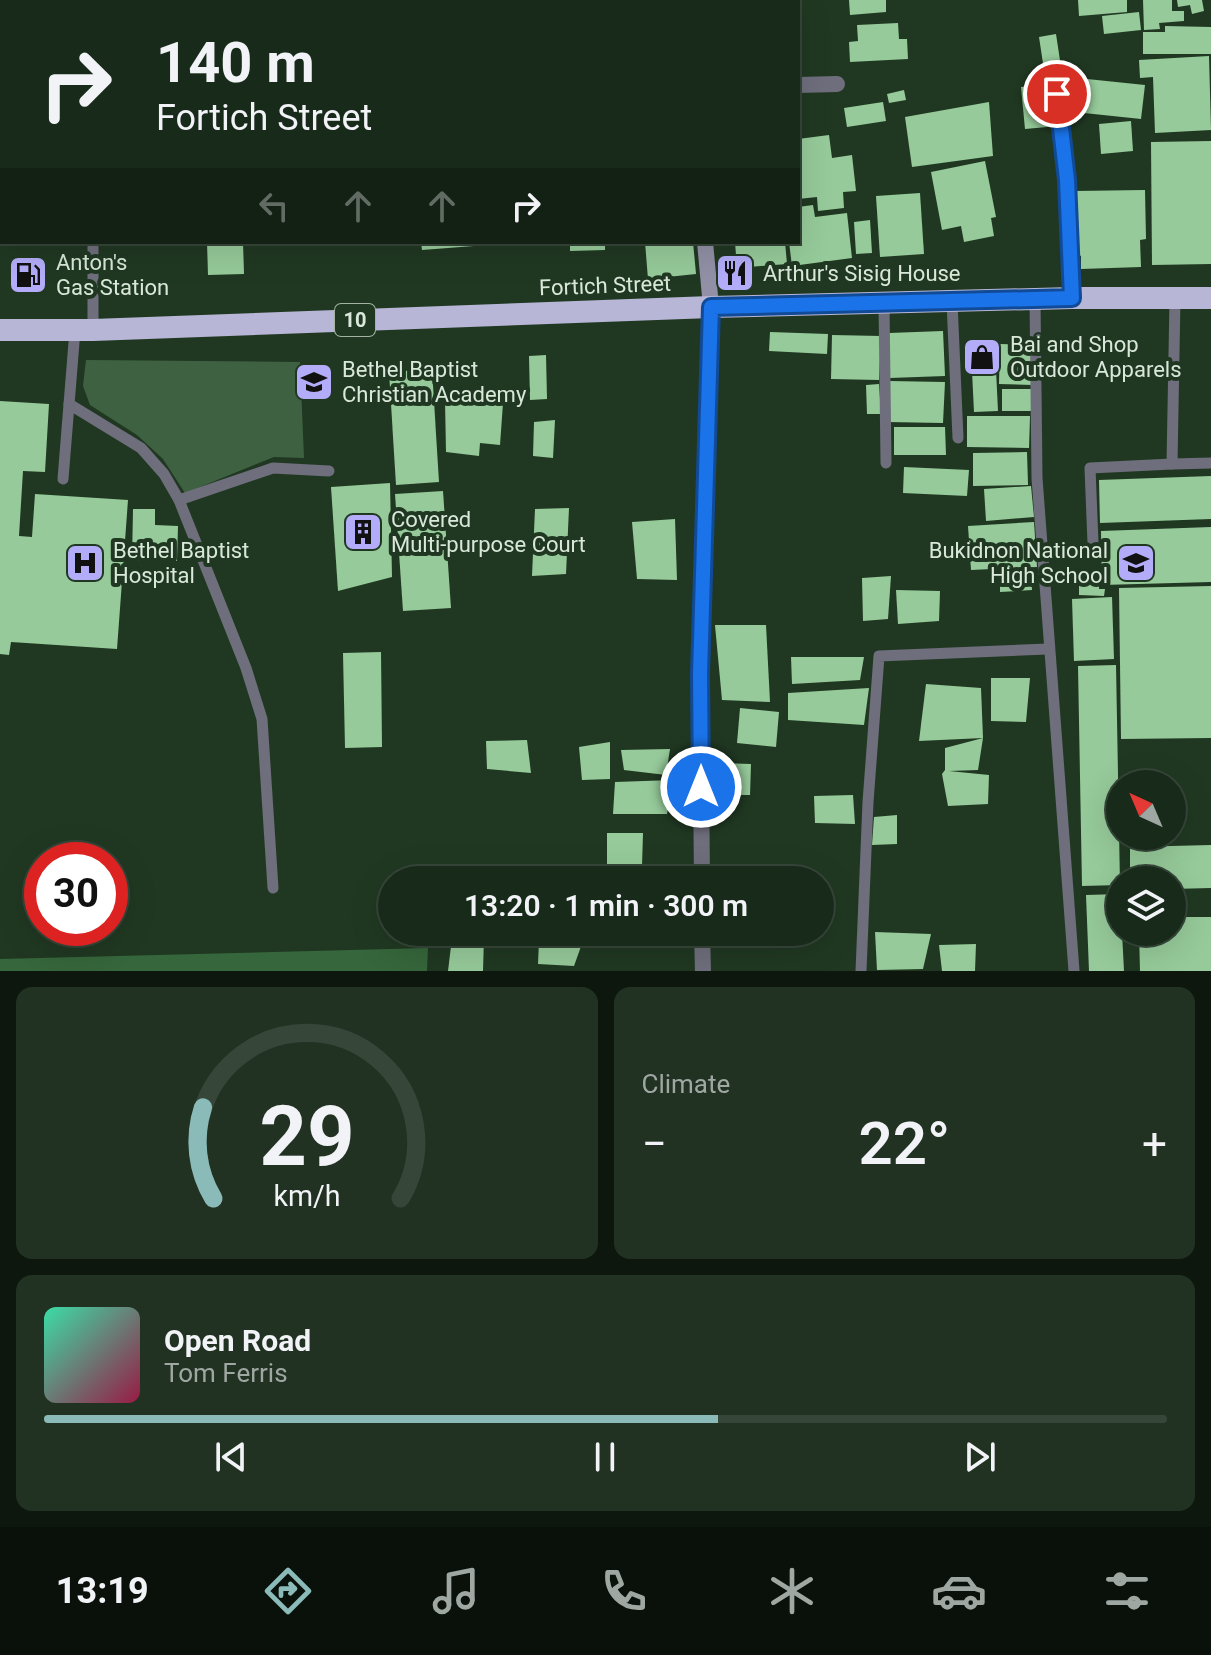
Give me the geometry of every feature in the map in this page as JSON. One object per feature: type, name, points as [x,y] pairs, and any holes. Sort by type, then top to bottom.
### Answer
[{"type":"highway","name":"Fortich Street","points":[[0,330],[84,330],[711,307],[1072,298],[1211,298]]},
{"type":"main road","points":[[705,244],[711,307]]},
{"type":"street","points":[[800,85],[837,84]]},
{"type":"street","points":[[702,866],[700,674],[711,307]]},
{"type":"street","points":[[702,946],[703,971]]},
{"type":"lane","points":[[1054,72],[1067,180],[1072,298]]},
{"type":"lane","points":[[63,479],[69,404],[84,330],[93,244]]},
{"type":"lane","points":[[1035,299],[1037,478],[1074,971]]},
{"type":"lane","points":[[1172,464],[1175,299]]},
{"type":"lane","points":[[952,302],[958,438]]},
{"type":"lane","points":[[884,303],[886,463]]},
{"type":"lane","points":[[69,404],[141,448],[164,474],[179,500],[246,668],[262,719],[273,888]]},
{"type":"lane","points":[[1093,543],[1090,468],[1211,463]]},
{"type":"lane","points":[[179,500],[273,468],[329,471]]},
{"type":"lane","points":[[861,971],[868,802],[879,656],[1048,649]]},
{"type":"green space","points":[[86,360],[300,362],[304,458],[274,457],[185,493],[163,459],[137,435],[90,405],[83,386]]},
{"type":"green space","points":[[428,948],[427,971],[0,971],[0,959]]},
{"type":"building","points":[[849,0],[886,0],[886,12],[850,15]]},
{"type":"building","points":[[1078,0],[1127,0],[1127,12],[1079,16]]},
{"type":"building","points":[[1143,0],[1172,0],[1172,11],[1184,11],[1184,21],[1159,23],[1160,29],[1144,30]]},
{"type":"building","points":[[1177,0],[1202,0],[1204,11],[1192,14],[1190,5],[1178,7]]},
{"type":"building","points":[[1139,12],[1141,30],[1104,34],[1102,16]]},
{"type":"building","points":[[898,23],[899,39],[907,39],[908,59],[850,62],[849,42],[858,41],[857,25]]},
{"type":"building","points":[[1165,26],[1211,27],[1211,54],[1143,54],[1143,32],[1165,32]]},
{"type":"building","points":[[1056,34],[1061,67],[1044,70],[1039,37]]},
{"type":"building","points":[[1209,56],[1211,130],[1155,133],[1153,77],[1140,78],[1139,60]]},
{"type":"building","points":[[1087,79],[1145,85],[1141,119],[1084,113]]},
{"type":"building","points":[[1054,84],[1058,126],[1025,129],[1021,87]]},
{"type":"building","points":[[904,90],[906,100],[889,103],[887,94]]},
{"type":"building","points":[[883,102],[886,121],[847,127],[844,108]]},
{"type":"building","points":[[989,102],[993,156],[912,167],[905,117]]},
{"type":"building","points":[[1131,121],[1133,151],[1101,154],[1099,124]]},
{"type":"building","points":[[829,135],[832,158],[852,155],[856,191],[843,192],[844,208],[818,211],[817,197],[800,199],[800,139]]},
{"type":"building","points":[[1211,141],[1211,264],[1152,265],[1151,142]]},
{"type":"building","points":[[985,161],[996,217],[991,218],[994,236],[964,242],[961,226],[942,230],[931,172]]},
{"type":"building","points":[[1145,190],[1146,239],[1140,240],[1141,267],[1081,269],[1081,256],[1076,254],[1075,191]]},
{"type":"building","points":[[920,193],[924,254],[880,257],[876,196]]},
{"type":"building","points":[[813,205],[815,217],[847,213],[852,258],[792,266],[789,244],[800,244],[800,207]]},
{"type":"building","points":[[870,220],[872,253],[856,254],[854,222]]},
{"type":"building","points":[[207,244],[243,244],[244,274],[208,275]]},
{"type":"building","points":[[421,244],[474,244],[474,246],[422,250]]},
{"type":"building","points":[[570,244],[605,244],[605,250],[570,251]]},
{"type":"building","points":[[645,244],[693,244],[696,274],[648,279]]},
{"type":"building","points":[[735,244],[785,244],[787,264],[737,268]]},
{"type":"building","points":[[943,331],[945,376],[890,378],[889,333]]},
{"type":"building","points":[[770,332],[828,334],[827,354],[769,351]]},
{"type":"building","points":[[832,335],[881,336],[879,380],[831,379]]},
{"type":"building","points":[[1000,344],[1034,345],[1033,385],[999,384]]},
{"type":"building","points":[[995,350],[998,411],[974,412],[971,351]]},
{"type":"building","points":[[546,355],[547,399],[530,400],[529,356]]},
{"type":"building","points":[[432,369],[439,482],[396,485],[389,372]]},
{"type":"building","points":[[889,381],[945,382],[943,423],[887,422]]},
{"type":"building","points":[[879,384],[881,414],[867,414],[866,385]]},
{"type":"building","points":[[1002,389],[1033,389],[1032,411],[1002,411]]},
{"type":"building","name":"Bethel Baptist Hospital","points":[[0,401],[49,404],[45,472],[23,471],[19,536],[32,537],[35,494],[128,500],[117,649],[11,642],[9,655],[0,654]]},
{"type":"building","points":[[445,401],[503,403],[500,445],[480,443],[479,456],[446,452]]},
{"type":"building","points":[[967,416],[1030,416],[1029,448],[967,447]]},
{"type":"building","points":[[555,420],[553,458],[533,456],[534,422]]},
{"type":"building","points":[[894,427],[945,427],[946,455],[894,455]]},
{"type":"building","points":[[1027,452],[1028,485],[973,486],[973,453]]},
{"type":"building","points":[[904,467],[969,470],[967,496],[903,493]]},
{"type":"building","points":[[1211,476],[1211,519],[1100,523],[1099,480]]},
{"type":"building","name":"Covered Multi-purpose Court","points":[[390,483],[392,577],[338,591],[331,487]]},
{"type":"building","points":[[1031,486],[1034,517],[986,521],[984,489]]},
{"type":"building","points":[[443,491],[451,608],[403,611],[395,494]]},
{"type":"building","points":[[569,508],[566,574],[532,576],[535,509]]},
{"type":"building","points":[[133,509],[155,509],[155,525],[178,526],[177,561],[132,560]]},
{"type":"building","points":[[675,519],[677,580],[637,579],[632,522]]},
{"type":"building","points":[[1034,522],[1037,567],[971,570],[968,526]]},
{"type":"building","points":[[1211,527],[1211,582],[1102,585],[1101,531]]},
{"type":"building","points":[[1079,573],[1099,574],[1099,589],[1105,589],[1104,596],[1079,595]]},
{"type":"building","points":[[1031,574],[1032,590],[1000,592],[1000,575]]},
{"type":"building","points":[[891,576],[888,619],[863,621],[862,578]]},
{"type":"building","points":[[1211,586],[1211,738],[1121,739],[1119,588]]},
{"type":"building","points":[[896,590],[940,591],[939,621],[898,624]]},
{"type":"building","points":[[1112,597],[1114,659],[1074,661],[1072,599]]},
{"type":"building","points":[[715,625],[766,625],[770,702],[722,700]]},
{"type":"building","points":[[381,652],[382,747],[345,748],[343,653]]},
{"type":"building","points":[[791,657],[864,657],[860,680],[792,684]]},
{"type":"building","points":[[1116,665],[1118,770],[1106,770],[1106,850],[1119,850],[1120,866],[1106,866],[1106,885],[1082,886],[1078,666]]},
{"type":"building","points":[[991,678],[1030,678],[1026,722],[991,721]]},
{"type":"building","points":[[926,684],[981,688],[983,738],[919,741]]},
{"type":"building","points":[[869,688],[864,725],[788,720],[788,693]]},
{"type":"building","points":[[740,708],[779,712],[776,747],[737,743]]},
{"type":"building","points":[[983,738],[978,770],[949,771],[989,775],[988,804],[948,806],[942,774],[945,770],[945,748]]},
{"type":"building","points":[[527,740],[531,773],[487,769],[486,741]]},
{"type":"building","points":[[610,742],[610,779],[582,780],[579,747]]},
{"type":"building","points":[[670,749],[666,775],[624,770],[621,750]]},
{"type":"building","points":[[720,763],[751,764],[750,795],[719,795]]},
{"type":"building","points":[[673,780],[667,814],[613,814],[615,782]]},
{"type":"building","points":[[853,795],[855,824],[815,823],[814,796]]},
{"type":"building","points":[[897,815],[897,844],[872,845],[874,817]]},
{"type":"building","points":[[607,833],[643,833],[642,865],[607,865]]},
{"type":"building","points":[[1211,845],[1211,888],[1186,889],[1186,866],[1130,866],[1130,850],[1186,850],[1186,846]]},
{"type":"building","points":[[1106,894],[1106,946],[1123,946],[1124,971],[1089,971],[1086,895]]},
{"type":"building","points":[[1186,917],[1211,917],[1211,971],[1140,971],[1139,946],[1186,946]]},
{"type":"building","points":[[875,932],[931,934],[923,969],[877,970]]},
{"type":"building","points":[[976,944],[975,971],[942,971],[939,945]]},
{"type":"building","points":[[451,946],[484,946],[483,971],[448,971]]},
{"type":"building","points":[[539,946],[581,946],[574,966],[538,964]]},
{"type":"place","name":"Arthur's Sisig House","points":[[735,273]]},
{"type":"place","name":"Anton's Gas Station","points":[[28,275]]},
{"type":"place","name":"Bai and Shop Outdoor Apparels","points":[[982,357]]},
{"type":"place","name":"Bethel Baptist Christian Academy","points":[[314,382]]},
{"type":"place","name":"Covered Multi-purpose Court","points":[[363,532]]},
{"type":"place","name":"Bethel Baptist Hospital","points":[[85,563]]},
{"type":"place","name":"Bukidnon National High School","points":[[1136,563]]},
{"type":"route","points":[[701,787],[700,674],[711,307],[1072,298],[1067,180],[1057,94]]}]
